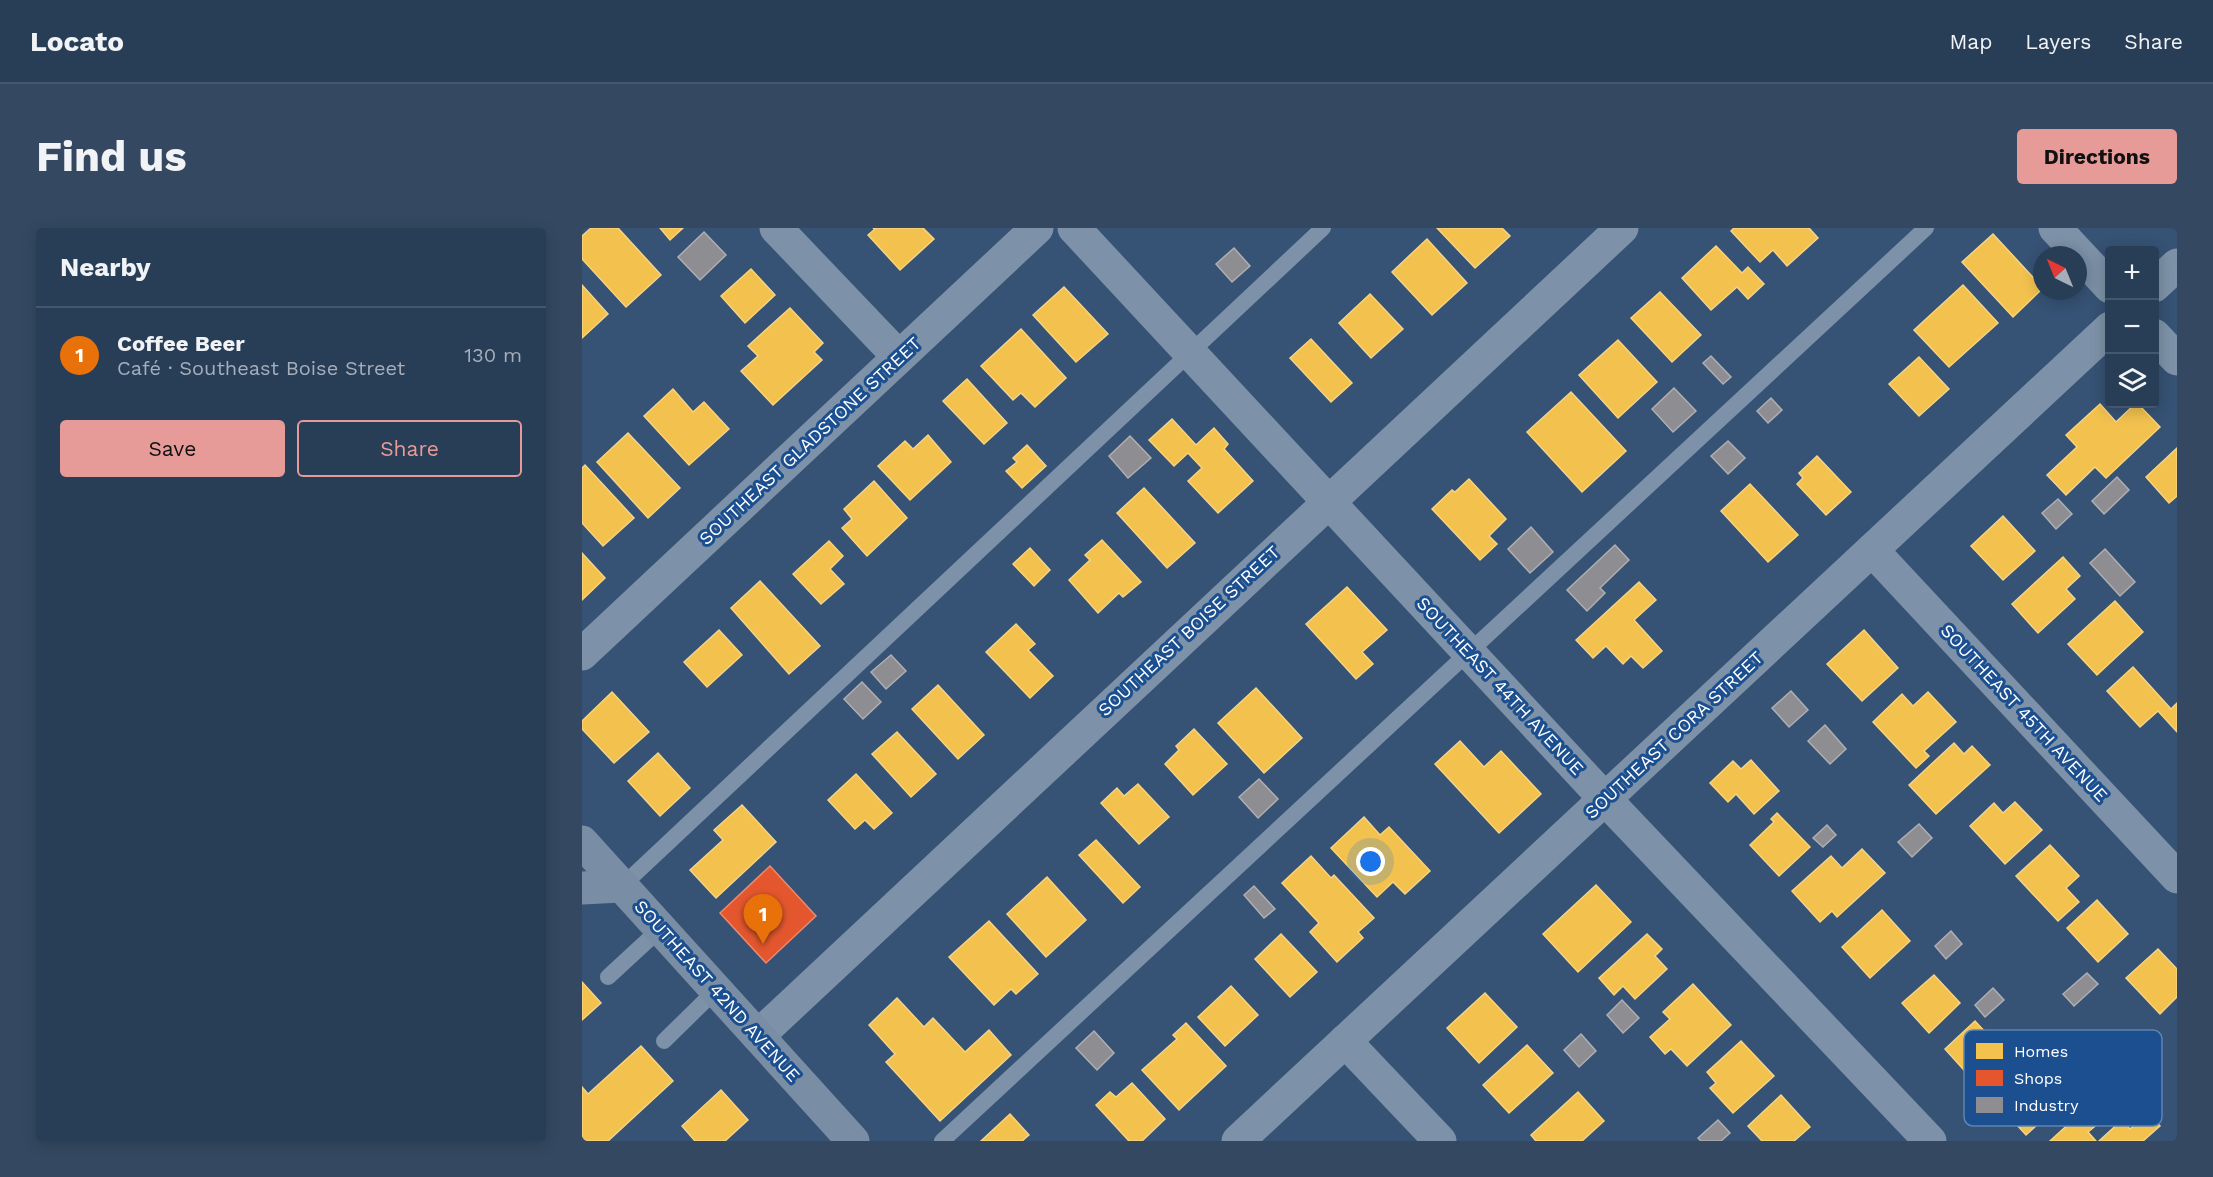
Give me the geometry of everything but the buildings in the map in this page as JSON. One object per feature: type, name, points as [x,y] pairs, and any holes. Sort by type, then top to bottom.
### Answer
[{"type":"street","points":[[776,228],[899,357]]},
{"type":"street","name":"SOUTHEAST GLADSTONE STREET","points":[[582,654],[1037,228]]},
{"type":"street","name":"SOUTHEAST 44TH AVENUE","points":[[1074,228],[1605,799],[1930,1141]]},
{"type":"street","name":"SOUTHEAST BOISE STREET","points":[[758,1036],[1622,228]]},
{"type":"street","points":[[2055,228],[2105,283]]},
{"type":"street","points":[[2159,281],[2177,265]]},
{"type":"street","name":"SOUTHEAST CORA STREET","points":[[1238,1141],[2105,332]]},
{"type":"street","points":[[2159,340],[2177,359]]},
{"type":"street","name":"SOUTHEAST 45TH AVENUE","points":[[1872,550],[2177,877]]},
{"type":"street","name":"SOUTHEAST 42ND AVENUE","points":[[582,842],[853,1141]]},
{"type":"street","points":[[582,888],[622,886]]},
{"type":"street","points":[[1345,1041],[1440,1141]]},
{"type":"lane","points":[[622,886],[1323,228]]},
{"type":"lane","points":[[942,1141],[1926,228]]},
{"type":"lane","points":[[608,977],[660,929]]},
{"type":"lane","points":[[664,1041],[716,990]]},
{"type":"place","name":"Coffee Beer","points":[[763,944]]}]
